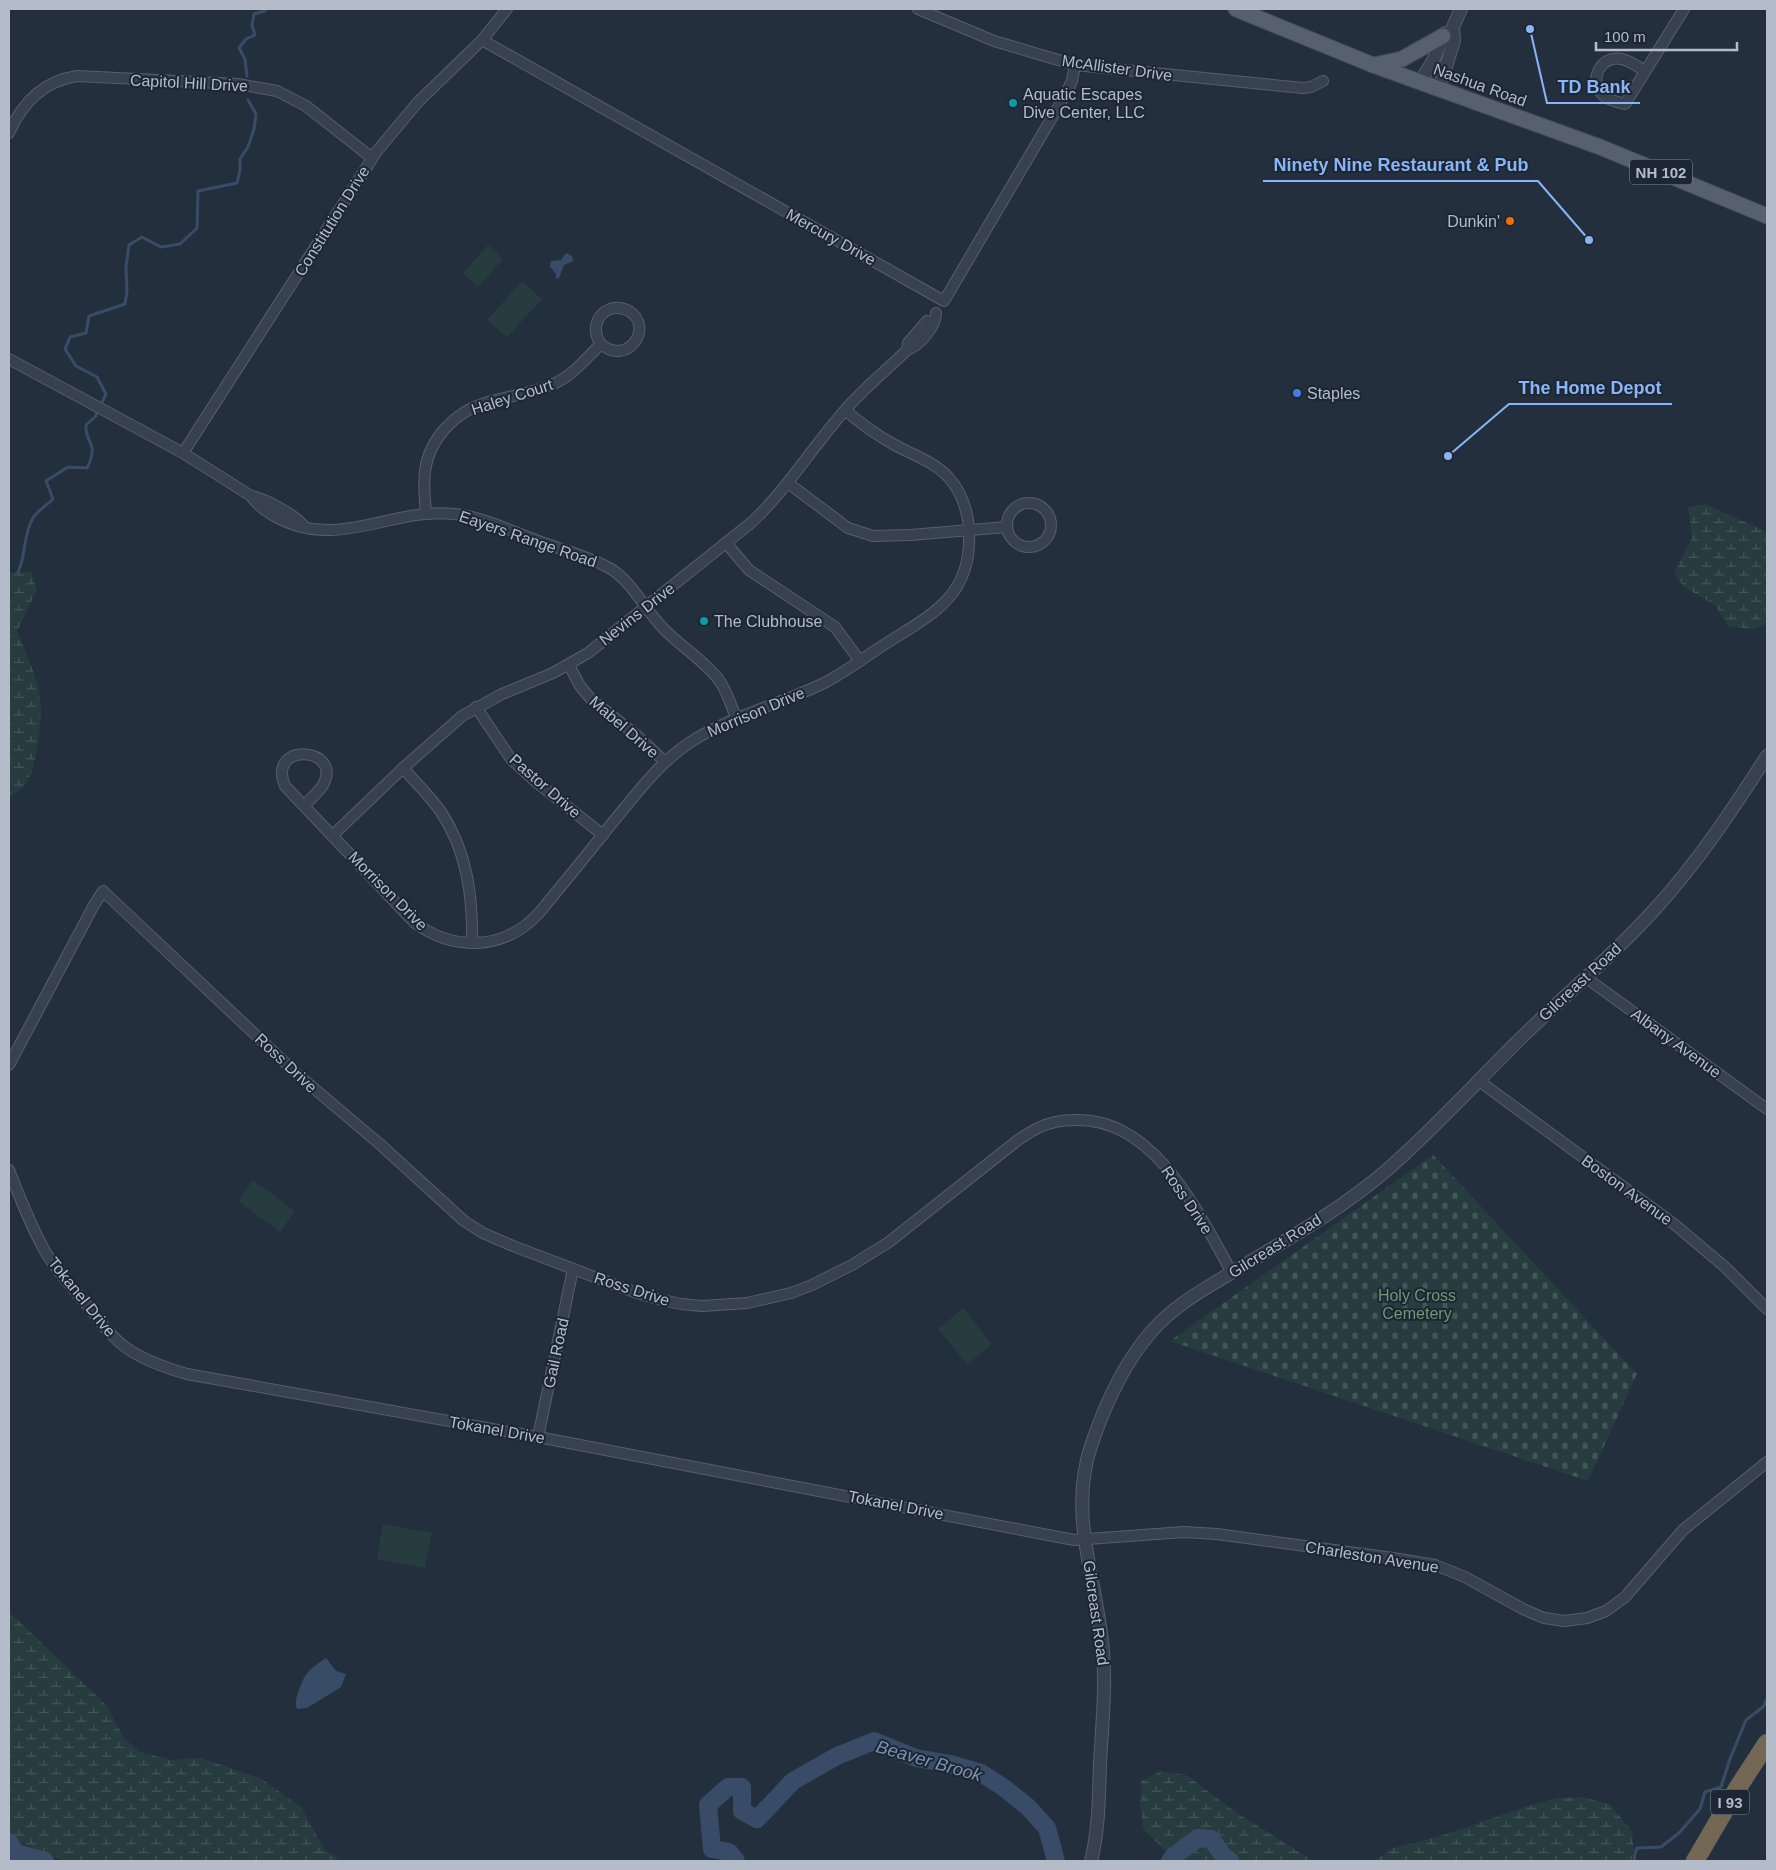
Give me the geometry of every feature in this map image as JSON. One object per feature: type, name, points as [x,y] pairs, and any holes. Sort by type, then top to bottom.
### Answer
[{"type":"highway","name":"I 93","points":[[1694,1861],[1767,1743]]},
{"type":"main road","name":"Nashua Road","points":[[1236,9],[1373,65],[1600,148],[1767,216]]},
{"type":"main road","points":[[1373,65],[1402,59],[1448,32]]},
{"type":"street","name":"Constitution Drive","points":[[183,453],[372,158],[418,102],[482,40],[507,9]]},
{"type":"street","name":"McAllister Drive","points":[[918,9],[994,40],[1075,65],[1303,88],[1311,87],[1323,81]]},
{"type":"street","points":[[1420,82],[1461,9]]},
{"type":"street","points":[[1645,71],[1623,59],[1610,60],[1602,65],[1597,73],[1597,87],[1606,98],[1625,104],[1684,9]]},
{"type":"street","points":[[1439,89],[1454,41],[1448,32]]},
{"type":"street","name":"Mercury Drive","points":[[482,40],[944,301]]},
{"type":"street","points":[[944,301],[1064,97],[1072,80],[1075,65]]},
{"type":"street","name":"Capitol Hill Drive","points":[[9,133],[30,99],[44,87],[65,78],[76,76],[238,84],[277,91],[306,106],[372,158]]},
{"type":"street","name":"Nevins Drive","points":[[334,836],[403,768],[452,724],[476,707],[502,694],[553,674],[569,665],[646,608],[765,510],[845,410],[907,350],[913,348],[926,335],[936,320],[936,313],[944,301]]},
{"type":"street","points":[[610,309],[628,310],[635,317],[639,330],[637,339],[631,346],[618,351],[609,350],[601,344],[596,332],[597,322],[602,314],[610,309]]},
{"type":"street","name":"Haley Court","points":[[426,513],[424,489],[427,459],[439,436],[451,422],[478,405],[540,389],[564,379],[601,344]]},
{"type":"street","points":[[9,359],[183,453]]},
{"type":"street","name":"Morrison Drive","points":[[304,806],[320,788],[325,776],[324,767],[319,759],[306,753],[292,756],[286,763],[282,772],[285,786],[415,923],[436,936],[448,940],[494,942],[518,932],[530,922],[664,762],[701,735],[736,718],[824,683],[931,614],[950,598],[962,577],[968,559],[969,529],[962,500],[950,479],[937,467],[871,431],[845,410]]},
{"type":"street","name":"Eayers Range Road","points":[[183,453],[251,496],[257,506],[296,526],[321,530],[339,530],[426,513],[453,514],[473,518],[600,563],[618,574],[674,639],[718,680],[724,688],[736,718]]},
{"type":"street","points":[[788,483],[848,528],[873,536],[1007,527]]},
{"type":"street","points":[[1024,504],[1033,504],[1041,507],[1047,513],[1050,522],[1050,531],[1045,539],[1038,545],[1029,547],[1016,542],[1010,536],[1007,527],[1008,518],[1013,510],[1024,504]]},
{"type":"street","points":[[726,543],[749,570],[835,627],[860,661]]},
{"type":"street","name":"Mabel Drive","points":[[569,665],[580,686],[590,699],[640,738],[664,762]]},
{"type":"street","name":"Pastor Drive","points":[[476,707],[511,759],[535,782],[603,835]]},
{"type":"street","name":"Gilcreast Road","points":[[1091,1861],[1099,1805],[1104,1684],[1100,1620],[1085,1541],[1081,1511],[1081,1490],[1084,1468],[1094,1436],[1138,1347],[1168,1314],[1186,1301],[1285,1241],[1371,1182],[1436,1124],[1585,977],[1631,935],[1675,886],[1709,842],[1767,756]]},
{"type":"street","points":[[403,768],[440,811],[454,835],[465,866],[473,913],[472,942]]},
{"type":"street","name":"Ross Drive","points":[[9,1065],[94,904],[103,892],[171,953],[297,1074],[388,1152],[454,1213],[483,1233],[634,1292],[681,1304],[702,1306],[747,1303],[791,1293],[812,1285],[852,1265],[889,1242],[1000,1153],[1038,1128],[1060,1120],[1084,1120],[1106,1123],[1143,1145],[1160,1160],[1187,1194],[1232,1273]]},
{"type":"street","name":"Albany Avenue","points":[[1585,977],[1767,1109]]},
{"type":"street","name":"Boston Avenue","points":[[1479,1081],[1674,1224],[1725,1267],[1767,1309]]},
{"type":"street","name":"Tokanel Drive","points":[[9,1170],[31,1225],[52,1261],[109,1333],[126,1348],[145,1360],[166,1368],[187,1374],[538,1437],[1050,1536],[1085,1541]]},
{"type":"street","name":"Gail Road","points":[[538,1437],[573,1269]]},
{"type":"street","name":"Charleston Avenue","points":[[1085,1541],[1184,1532],[1393,1558],[1435,1565],[1465,1577],[1523,1609],[1544,1618],[1566,1621],[1587,1618],[1608,1610],[1625,1597],[1683,1530],[1767,1462]]},
{"type":"green space","points":[[488,245],[503,259],[478,287],[463,273]]},
{"type":"green space","points":[[522,281],[542,299],[507,337],[487,320]]},
{"type":"green space","points":[[1705,504],[1767,532],[1767,624],[1753,629],[1728,626],[1715,605],[1684,587],[1674,573],[1692,538],[1688,507]]},
{"type":"green space","points":[[9,572],[31,572],[37,590],[17,631],[36,679],[41,708],[38,745],[31,774],[20,790],[9,798]]},
{"type":"green space","name":"Holy Cross Cemetery","points":[[1433,1155],[1637,1374],[1588,1481],[1170,1341]]},
{"type":"green space","points":[[253,1180],[295,1211],[280,1232],[238,1201]]},
{"type":"green space","points":[[963,1308],[992,1344],[967,1364],[938,1329]]},
{"type":"green space","points":[[383,1524],[432,1533],[425,1568],[377,1559]]},
{"type":"green space","points":[[9,1613],[106,1705],[124,1738],[140,1752],[172,1760],[200,1758],[260,1778],[301,1807],[324,1849],[341,1861],[65,1861],[19,1842],[9,1832]]},
{"type":"green space","points":[[1161,1771],[1186,1775],[1237,1813],[1313,1861],[1176,1861],[1143,1829],[1140,1802],[1141,1781]]},
{"type":"green space","points":[[1583,1797],[1609,1804],[1632,1831],[1634,1852],[1631,1861],[1375,1861],[1390,1849],[1437,1837],[1528,1806],[1558,1798]]},
{"type":"water","points":[[566,253],[572,256],[573,261],[564,265],[559,278],[556,279],[556,274],[550,267],[551,261],[561,260]]},
{"type":"water","points":[[326,1658],[336,1671],[346,1674],[341,1687],[307,1708],[297,1709],[297,1698],[306,1675]]},
{"type":"waterway","points":[[247,76],[245,59],[239,48],[246,39],[255,35],[252,25],[254,14],[265,11],[265,9]]},
{"type":"waterway","points":[[18,572],[30,524],[37,513],[53,499],[46,481],[68,467],[87,468],[92,451],[86,432],[86,425],[95,417],[106,394],[97,377],[76,366],[65,349],[70,337],[86,333],[89,316],[125,304],[127,291],[126,267],[129,245],[142,237],[161,247],[180,244],[197,228],[198,191],[237,183],[240,159],[248,147],[254,129],[256,114],[248,100]]},
{"type":"waterway","points":[[1635,1861],[1634,1857],[1637,1848],[1661,1847],[1679,1833],[1700,1809],[1705,1792],[1721,1787],[1746,1720],[1763,1707],[1767,1699]]},
{"type":"waterway","name":"Beaver Brook","points":[[736,1861],[729,1852],[712,1849],[708,1805],[728,1787],[742,1787],[742,1811],[757,1819],[793,1781],[837,1756],[874,1741],[916,1758],[950,1764],[981,1773],[1003,1787],[1028,1807],[1047,1828],[1056,1861]]},
{"type":"waterway","name":"Beaver Brook","points":[[1170,1861],[1198,1838],[1211,1839],[1230,1861]]},
{"type":"waterway","name":"Beaver Brook","points":[[9,1842],[16,1853],[45,1861]]},
{"type":"place","name":"TD Bank","points":[[1530,29]]},
{"type":"place","name":"Aquatic Escapes Dive Center, LLC","points":[[1013,103]]},
{"type":"place","name":"Dunkin'","points":[[1510,221]]},
{"type":"place","name":"Ninety Nine Restaurant & Pub","points":[[1589,240]]},
{"type":"place","name":"Staples","points":[[1297,393]]},
{"type":"place","name":"The Home Depot","points":[[1448,456]]},
{"type":"place","name":"The Clubhouse","points":[[704,621]]}]
